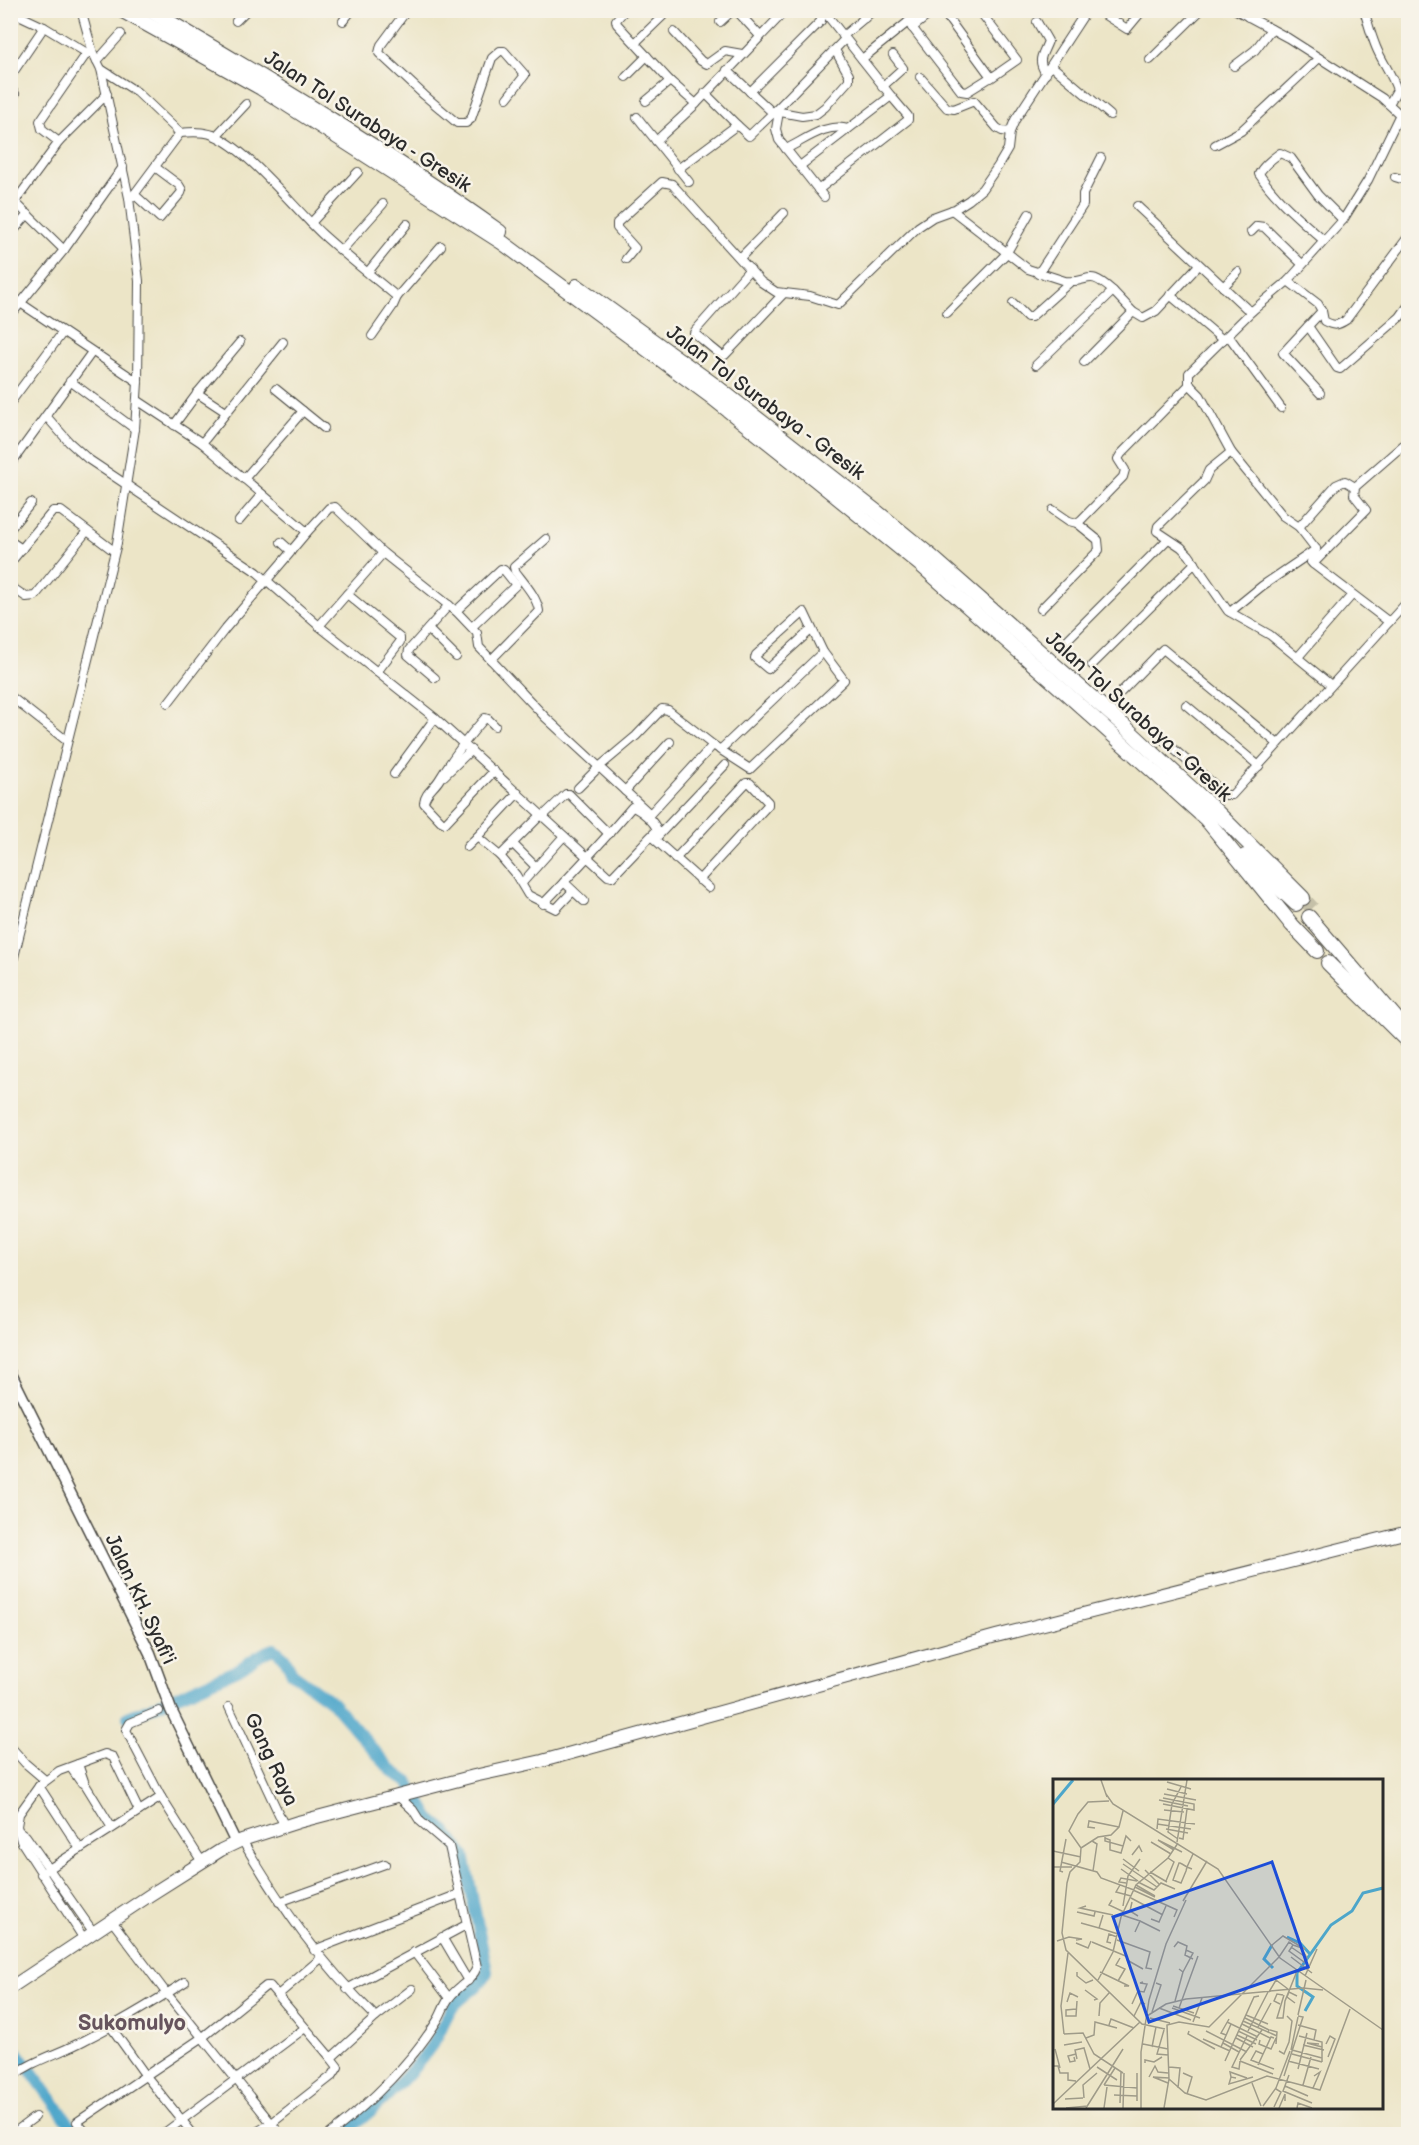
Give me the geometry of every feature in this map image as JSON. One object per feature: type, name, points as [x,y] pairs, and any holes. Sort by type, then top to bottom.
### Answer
[{"type":"highway","name":"Jalan Tol Surabaya - Gresik","points":[[121,10],[261,88],[503,243],[709,395],[922,566],[1300,901],[1216,811],[1131,732],[932,557],[878,512],[717,387],[445,192],[263,76],[149,10]]},
{"type":"highway","name":"Jalan Tol Surabaya - Gresik","points":[[1206,819],[1292,925],[1317,951]]},
{"type":"highway","points":[[1408,1021],[1312,913],[1408,1032]]},
{"type":"highway","points":[[1328,963],[1408,1042]]},
{"type":"highway","points":[[10,1988],[202,1862],[239,1842],[284,1826],[543,1761],[996,1636],[1408,1532]]},
{"type":"main road","name":"Jalan KH. Syafi'i","points":[[10,1372],[150,1653],[171,1710],[239,1842]]},
{"type":"street","points":[[10,974],[114,551],[128,484],[135,429],[139,281],[132,197],[107,94],[81,10]]},
{"type":"street","points":[[236,21],[247,10]]},
{"type":"street","points":[[343,21],[352,10]]},
{"type":"street","points":[[407,10],[381,45],[379,53],[424,95],[457,123],[466,123],[471,118],[492,58],[500,51],[504,51],[525,75],[507,98]]},
{"type":"street","points":[[625,10],[616,22],[670,81],[696,104]]},
{"type":"street","points":[[635,43],[669,10]]},
{"type":"street","points":[[720,22],[735,10],[760,36]]},
{"type":"street","points":[[656,141],[696,104],[786,10]]},
{"type":"street","points":[[750,92],[821,21],[817,10]]},
{"type":"street","points":[[818,190],[909,119],[909,116],[882,87],[823,10]]},
{"type":"street","points":[[859,10],[865,18]]},
{"type":"street","points":[[705,93],[749,136],[776,112],[844,38],[874,10]]},
{"type":"street","points":[[910,25],[923,10]]},
{"type":"street","points":[[862,59],[935,10]]},
{"type":"street","points":[[942,10],[991,78]]},
{"type":"street","points":[[910,25],[963,92],[967,92],[1017,60],[979,10]]},
{"type":"street","points":[[626,260],[635,248],[617,228],[616,223],[665,181],[672,184],[770,288],[784,293],[810,296],[838,305],[918,227],[933,217],[969,200],[982,189],[1005,156],[1010,132],[1021,109],[1087,10]]},
{"type":"street","points":[[1096,10],[1127,29],[1142,12]]},
{"type":"street","points":[[1150,60],[1201,10]]},
{"type":"street","points":[[1236,10],[1319,58],[1389,104],[1408,122]]},
{"type":"street","points":[[1248,17],[1256,10]]},
{"type":"street","points":[[1364,10],[1375,45],[1384,65],[1393,77],[1396,90],[1389,104]]},
{"type":"street","points":[[10,11],[44,27],[95,59],[137,92],[180,133],[200,132],[216,136],[231,146],[251,162],[311,223],[397,297]]},
{"type":"street","points":[[1037,22],[1048,41],[1040,62],[1110,115]]},
{"type":"street","points":[[10,77],[44,27]]},
{"type":"street","points":[[1234,66],[1255,50],[1272,29]]},
{"type":"street","points":[[674,32],[706,64],[725,51],[742,54]]},
{"type":"street","points":[[59,142],[42,129],[40,121],[95,59],[121,34]]},
{"type":"street","points":[[727,70],[776,112],[802,116],[816,114],[848,81],[849,75],[835,50]]},
{"type":"street","points":[[882,87],[903,68],[892,55]]},
{"type":"street","points":[[626,77],[647,56]]},
{"type":"street","points":[[1215,145],[1241,131],[1319,58]]},
{"type":"street","points":[[920,77],[947,108],[954,109],[974,101],[997,128],[1010,132]]},
{"type":"street","points":[[646,101],[670,81]]},
{"type":"street","points":[[10,88],[15,94],[10,102]]},
{"type":"street","points":[[64,250],[16,203],[16,199],[59,142],[107,94]]},
{"type":"street","points":[[800,166],[891,96]]},
{"type":"street","points":[[216,136],[246,104]]},
{"type":"street","points":[[776,112],[776,133],[824,197]]},
{"type":"street","points":[[1316,549],[1299,527],[1283,516],[1232,452],[1200,395],[1190,384],[1188,377],[1189,373],[1252,311],[1288,281],[1343,220],[1368,180],[1400,114]]},
{"type":"street","points":[[637,117],[689,182]]},
{"type":"street","points":[[678,169],[737,124]]},
{"type":"street","points":[[786,149],[828,128],[840,126],[848,129]]},
{"type":"street","points":[[132,197],[180,133]]},
{"type":"street","points":[[1323,240],[1274,194],[1259,174],[1260,171],[1280,153],[1286,154],[1318,195],[1343,220]]},
{"type":"street","points":[[1038,274],[1083,205],[1083,194],[1101,158]]},
{"type":"street","points":[[10,316],[64,250],[123,166]]},
{"type":"street","points":[[132,197],[160,218],[181,192],[179,184],[155,166]]},
{"type":"street","points":[[311,223],[358,172]]},
{"type":"street","points":[[1395,177],[1408,181]]},
{"type":"street","points":[[342,250],[383,204]]},
{"type":"street","points":[[1137,206],[1223,287],[1252,311]]},
{"type":"street","points":[[952,210],[1028,269],[1038,274],[1070,282]]},
{"type":"street","points":[[740,258],[784,213]]},
{"type":"street","points":[[10,235],[28,214]]},
{"type":"street","points":[[947,314],[1006,254],[1029,214]]},
{"type":"street","points":[[368,272],[407,224]]},
{"type":"street","points":[[1251,232],[1257,226],[1264,227],[1302,264]]},
{"type":"street","points":[[1288,281],[1318,304],[1324,321],[1331,325],[1340,325],[1408,237]]},
{"type":"street","points":[[372,336],[390,312],[397,297],[441,246]]},
{"type":"street","points":[[1013,303],[1027,317],[1031,317],[1070,282],[1087,277],[1100,279],[1133,312],[1143,318],[1156,310],[1199,265]]},
{"type":"street","points":[[750,269],[694,333],[721,355],[725,355],[784,293]]},
{"type":"street","points":[[1223,287],[1238,272]]},
{"type":"street","points":[[1036,365],[1113,291]]},
{"type":"street","points":[[1170,295],[1226,338],[1281,408]]},
{"type":"street","points":[[10,296],[138,382]]},
{"type":"street","points":[[1308,326],[1336,368],[1340,369],[1400,317],[1408,306]]},
{"type":"street","points":[[1320,393],[1283,353],[1322,311]]},
{"type":"street","points":[[1084,362],[1133,312]]},
{"type":"street","points":[[10,402],[63,332]]},
{"type":"street","points":[[174,425],[197,393],[240,342]]},
{"type":"street","points":[[202,443],[283,342]]},
{"type":"street","points":[[10,465],[92,352]]},
{"type":"street","points":[[70,381],[135,429]]},
{"type":"street","points":[[1077,523],[1123,477],[1125,470],[1118,459],[1121,454],[1190,384]]},
{"type":"street","points":[[276,389],[324,428]]},
{"type":"street","points":[[197,393],[226,412]]},
{"type":"street","points":[[137,400],[202,443],[307,532]]},
{"type":"street","points":[[244,479],[303,411]]},
{"type":"street","points":[[46,416],[88,459],[253,569],[319,626],[435,718],[608,876],[612,877],[725,765]]},
{"type":"street","points":[[1313,564],[1366,510],[1354,495],[1355,488],[1408,441]]},
{"type":"street","points":[[1232,452],[1209,470],[1204,481],[1157,528],[1157,531],[1180,547],[1195,563],[1230,612],[1262,629],[1331,685]]},
{"type":"street","points":[[1299,527],[1336,485],[1345,481],[1355,488]]},
{"type":"street","points":[[239,521],[262,494]]},
{"type":"street","points":[[10,529],[31,503]]},
{"type":"street","points":[[168,703],[225,629],[307,532],[329,508],[335,507],[383,553],[452,608],[472,627],[477,633],[479,647],[544,717],[651,814],[713,745]]},
{"type":"street","points":[[10,563],[53,511],[57,510],[114,551]]},
{"type":"street","points":[[1041,609],[1099,550],[1098,540],[1077,523],[1069,521],[1053,510]]},
{"type":"street","points":[[11,589],[26,597],[35,596],[87,531]]},
{"type":"street","points":[[491,660],[539,611],[531,593],[515,572],[514,567],[546,539]]},
{"type":"street","points":[[1067,640],[1168,539]]},
{"type":"street","points":[[10,541],[22,549]]},
{"type":"street","points":[[281,542],[291,551]]},
{"type":"street","points":[[1316,549],[1311,562],[1389,622]]},
{"type":"street","points":[[1230,612],[1262,586],[1316,549]]},
{"type":"street","points":[[319,626],[383,553]]},
{"type":"street","points":[[1092,666],[1195,563]]},
{"type":"street","points":[[435,678],[408,655],[410,650],[428,629],[452,608],[501,569],[504,570],[516,585],[472,627]]},
{"type":"street","points":[[347,594],[400,638],[400,642],[377,672]]},
{"type":"street","points":[[1298,657],[1352,595]]},
{"type":"street","points":[[1160,737],[1228,796],[1232,795],[1408,601]]},
{"type":"street","points":[[578,788],[636,736],[662,709],[668,710],[713,745],[750,769],[844,680],[823,652],[804,612],[755,658],[768,669],[812,629]]},
{"type":"street","points":[[428,629],[456,657]]},
{"type":"street","points":[[1121,692],[1163,649],[1278,744]]},
{"type":"street","points":[[720,750],[823,652]]},
{"type":"street","points":[[10,696],[67,741]]},
{"type":"street","points":[[1186,705],[1259,766]]},
{"type":"street","points":[[394,774],[435,718]]},
{"type":"street","points":[[494,771],[446,823],[427,807],[424,801],[463,743],[485,718],[488,718],[495,726]]},
{"type":"street","points":[[625,791],[670,742]]},
{"type":"street","points":[[439,780],[471,750]]},
{"type":"street","points":[[675,859],[746,783],[750,783],[768,802],[768,805],[699,880]]},
{"type":"street","points":[[467,847],[518,793]]},
{"type":"street","points":[[500,856],[567,794],[609,834]]},
{"type":"street","points":[[543,904],[633,807],[657,827],[653,838]]},
{"type":"street","points":[[522,883],[564,836]]},
{"type":"street","points":[[477,837],[500,856],[522,883],[528,895],[543,904],[556,909],[573,891]]},
{"type":"street","points":[[653,838],[709,888]]},
{"type":"street","points":[[513,844],[536,867]]},
{"type":"street","points":[[564,882],[584,901]]},
{"type":"street","name":"Gang Raya","points":[[229,1707],[284,1826]]},
{"type":"street","points":[[159,1711],[130,1723],[126,1730],[161,1797],[202,1862]]},
{"type":"street","points":[[10,1746],[42,1783],[80,1849]]},
{"type":"street","points":[[89,1936],[64,1908],[21,1841],[17,1826],[19,1814],[42,1783],[59,1771],[105,1754],[110,1755],[139,1811]]},
{"type":"street","points":[[75,1766],[112,1828]]},
{"type":"street","points":[[41,1875],[161,1797]]},
{"type":"street","points":[[330,2134],[373,2098],[400,2071],[438,2020],[449,1998],[474,1976],[477,1967],[449,1846],[420,1821],[413,1810],[398,1797]]},
{"type":"street","points":[[19,1831],[26,1836],[73,1902],[89,1936]]},
{"type":"street","points":[[239,1842],[320,1959],[376,2017]]},
{"type":"street","points":[[279,1902],[385,1864]]},
{"type":"street","points":[[50,1888],[59,1882]]},
{"type":"street","points":[[314,1950],[459,1894]]},
{"type":"street","points":[[64,1908],[73,1902]]},
{"type":"street","points":[[112,1921],[167,1994],[280,2134]]},
{"type":"street","points":[[347,1989],[466,1925]]},
{"type":"street","points":[[442,1937],[468,1981]]},
{"type":"street","points":[[414,1952],[449,1998]]},
{"type":"street","points":[[278,1995],[320,1959]]},
{"type":"street","points":[[10,2079],[29,2065],[111,2027],[185,1982]]},
{"type":"street","points":[[87,2134],[77,2122],[203,2037],[266,1986],[270,1986],[338,2067],[336,2072],[272,2123],[253,2134]]},
{"type":"street","points":[[331,2058],[411,1989]]},
{"type":"street","points":[[111,2027],[180,2121],[194,2134]]},
{"type":"street","points":[[163,2134],[305,2028]]},
{"type":"street","points":[[12,2134],[34,2117]]},
{"type":"waterway","points":[[128,1717],[237,1670],[274,1649],[284,1657],[292,1673],[332,1702],[391,1770],[408,1782],[430,1819],[446,1831],[464,1855],[487,1972],[481,1982],[452,2008],[435,2041],[402,2082],[343,2134]]},
{"type":"waterway","points":[[10,2042],[77,2134]]},
{"type":"tunnel","points":[[1303,898],[1314,910]]},
{"type":"district","name":"Sukomulyo","points":[[132,2022]]}]
